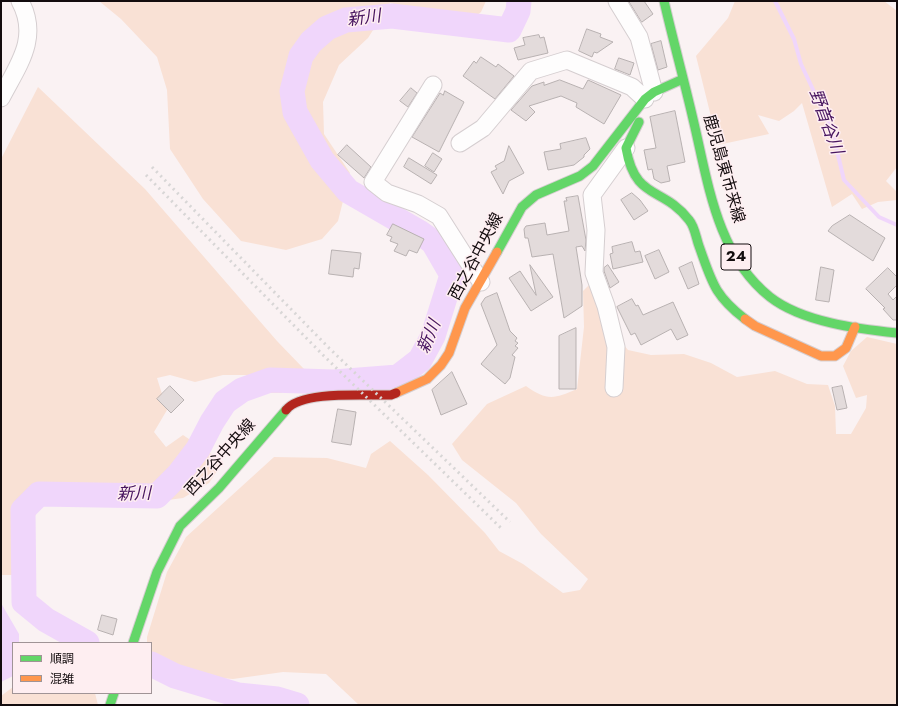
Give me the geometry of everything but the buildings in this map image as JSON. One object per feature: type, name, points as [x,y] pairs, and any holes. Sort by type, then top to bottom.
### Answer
[{"type":"street","points":[[1,98],[21,58],[27,42],[29,28],[28,20],[20,1]]},
{"type":"street","points":[[614,388],[616,347],[606,306],[594,273],[596,230],[592,195],[626,148],[641,119],[645,100],[639,37],[617,1]]},
{"type":"street","name":"鹿児島東市来線","points":[[664,1],[710,192],[735,256],[751,278],[770,297],[802,313],[822,320],[855,327],[897,333]]},
{"type":"street","points":[[460,143],[483,128],[531,71],[567,60],[632,87],[645,100]]},
{"type":"street","name":"西之谷中央線","points":[[133,642],[157,572],[180,526],[219,488],[279,416],[288,407],[299,401],[319,397],[391,396],[427,379],[442,365],[449,353],[465,308],[522,207],[536,195],[580,176],[593,166],[645,100],[683,79]]},
{"type":"street","points":[[433,85],[373,182],[387,193],[418,204],[439,216],[481,282]]},
{"type":"street","points":[[626,148],[632,173],[642,186],[680,209],[691,222],[713,286],[728,306],[755,326],[821,356],[835,356],[846,348],[855,327]]},
{"type":"street","points":[[110,705],[114,694]]},
{"type":"shaded area","points":[[99,1],[486,1],[481,12],[465,25],[390,3],[368,38],[339,65],[323,102],[324,134],[350,173],[338,221],[322,239],[286,250],[241,241],[203,199],[170,149],[167,90],[157,57],[121,19]]},
{"type":"shaded area","points":[[735,1],[884,1],[897,11],[897,167],[886,181],[897,192],[897,200],[878,202],[862,209],[852,194],[832,207],[802,103],[794,111],[779,121],[758,115],[769,134],[718,145],[696,56],[728,18]]},
{"type":"shaded area","points":[[38,87],[145,189],[277,341],[304,369],[282,393],[262,393],[246,375],[223,375],[195,382],[170,375],[157,378],[167,410],[154,432],[166,447],[183,435],[223,462],[209,483],[183,498],[130,505],[70,504],[40,506],[25,537],[35,552],[32,575],[1,575],[1,159]]},
{"type":"shaded area","points":[[593,281],[608,325],[628,350],[651,355],[684,354],[711,363],[737,377],[775,371],[807,384],[828,385],[835,406],[836,434],[851,434],[866,408],[867,395],[856,398],[843,366],[851,351],[867,337],[897,344],[897,705],[359,705],[326,674],[283,672],[233,679],[197,676],[165,664],[152,657],[152,642],[147,642],[147,637],[167,572],[186,537],[274,457],[327,458],[366,468],[371,454],[390,441],[428,475],[485,533],[499,551],[523,564],[563,593],[580,590],[588,579],[541,534],[516,503],[462,460],[452,444],[487,404],[526,386],[533,391],[551,397],[562,395],[577,389],[584,327],[583,291]]},
{"type":"shaded area","points":[[1,603],[19,634],[19,642],[12,642],[12,676],[1,682]]},
{"type":"shaded area","points":[[12,688],[12,694],[95,694],[98,705],[1,705],[1,696]]},
{"type":"waterway","name":"新川","points":[[85,642],[46,620],[24,602],[23,510],[39,494],[157,496],[179,474],[198,449],[212,422],[225,402],[242,390],[270,380],[334,382],[398,377],[420,360],[433,336],[452,275],[433,242],[419,232],[348,191],[322,160],[295,112],[292,91],[301,56],[311,42],[327,28],[346,20],[392,16],[509,30],[518,11],[519,1]]},
{"type":"waterway","name":"野首谷川","points":[[775,1],[794,39],[801,64],[832,130],[844,180],[879,217],[897,225]]},
{"type":"waterway","name":"新川","points":[[152,664],[175,676],[238,695],[277,699],[297,705]]},
{"type":"railway","points":[[152,167],[329,348],[510,522]]},
{"type":"railway","points":[[146,175],[323,355],[503,530]]},
{"type":"traffic: fast","points":[[664,1],[710,191],[717,215],[737,260],[752,280],[770,297],[783,306],[798,313],[831,323],[897,333]]},
{"type":"traffic: fast","points":[[497,252],[522,207],[536,195],[580,176],[593,166],[645,99],[654,92],[683,79]]},
{"type":"traffic: fast","points":[[639,122],[626,148],[630,165],[636,177],[651,191],[679,209],[689,220],[694,229],[707,269],[715,287],[727,303],[745,319]]},
{"type":"traffic: fast","points":[[133,642],[157,572],[180,526],[219,488],[286,410]]},
{"type":"traffic: fast","points":[[110,705],[114,694]]},
{"type":"traffic: slow","points":[[396,393],[427,379],[441,365],[449,353],[465,308],[497,252]]},
{"type":"traffic: slow","points":[[745,319],[755,326],[821,356],[835,356],[846,348],[855,327]]},
{"type":"traffic: jam","points":[[286,410],[294,404],[306,399],[335,395],[391,395],[396,393]]}]
